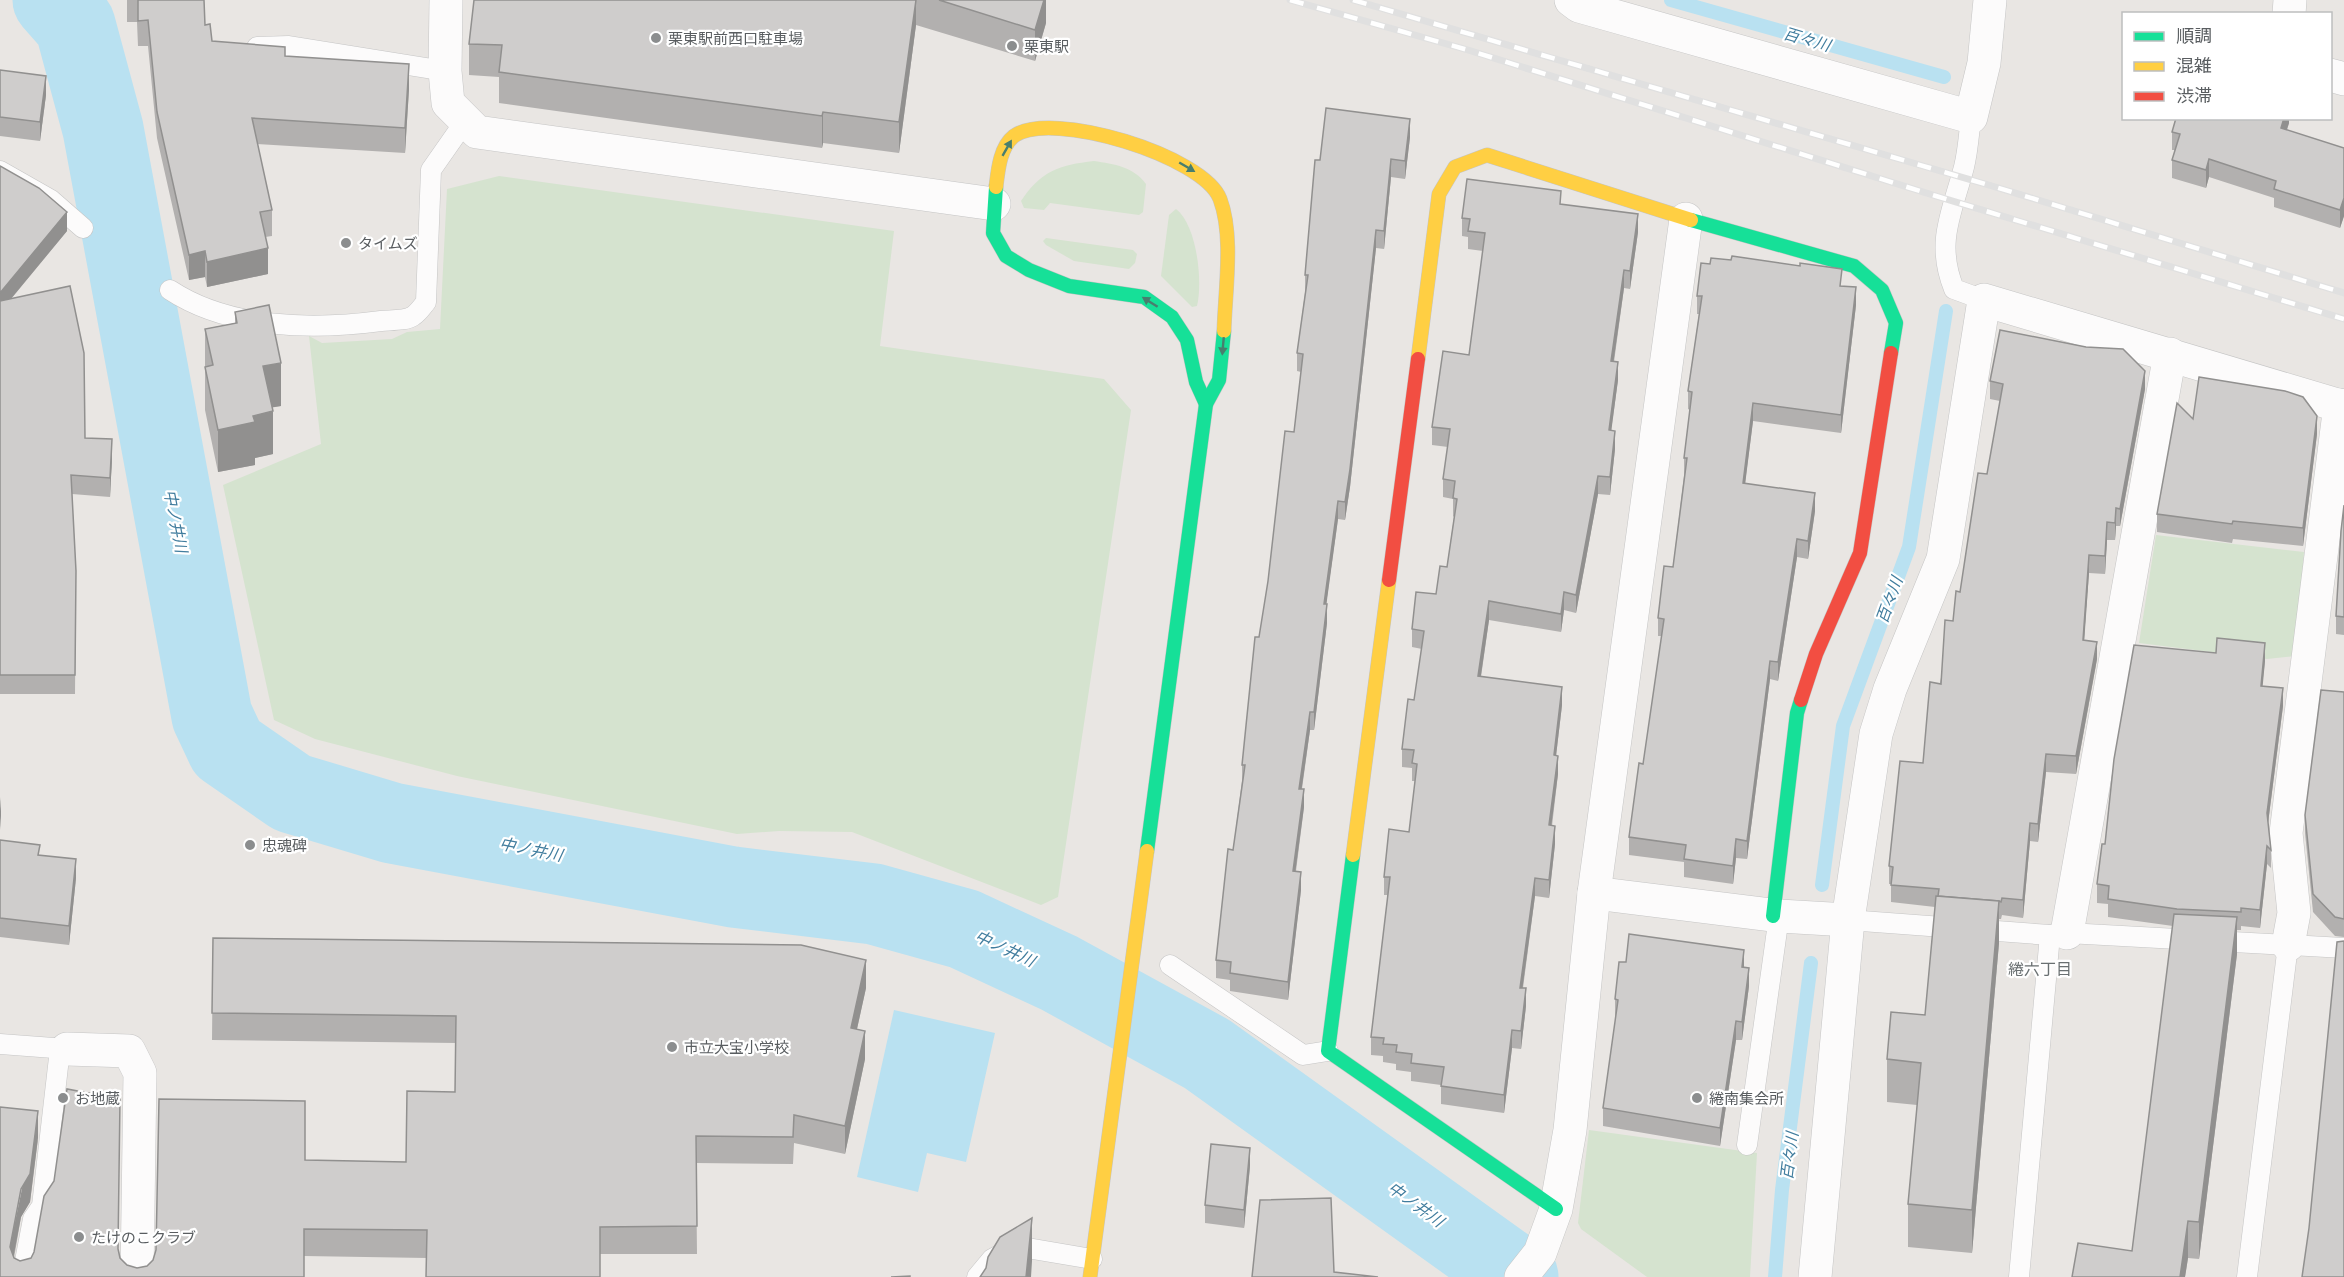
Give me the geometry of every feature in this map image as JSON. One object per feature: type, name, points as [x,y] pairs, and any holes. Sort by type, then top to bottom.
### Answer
[{"type":"street","points":[[446,0],[445,71],[448,103],[477,132],[994,204]]},
{"type":"street","points":[[1571,0],[1579,6],[1971,117],[1984,63],[1990,0]]},
{"type":"street","points":[[1091,1268],[1206,404],[1219,380],[1224,347],[1227,229],[1220,197],[1196,172],[1167,156],[1090,131],[1034,129],[1013,137],[1000,159],[994,204],[993,233],[1006,256],[1029,270],[1069,286],[1144,297],[1172,317],[1187,340],[1196,382],[1206,404]]},
{"type":"street","points":[[1556,1209],[1328,1051],[1438,194],[1455,167],[1487,155],[1686,219],[1854,266],[1882,290],[1896,323],[1860,554],[1816,654],[1797,713],[1776,916]]},
{"type":"street","points":[[1531,1265],[1556,1209],[1570,1130],[1594,893],[1686,219]]},
{"type":"street","points":[[1815,1277],[1848,920],[1876,734],[1890,689],[1942,559],[1984,300],[2342,406],[2286,833],[2294,913],[2288,945]]},
{"type":"street","points":[[2059,934],[2170,354]]},
{"type":"street","points":[[1594,893],[1776,916],[1848,920]]},
{"type":"street","points":[[64,1049],[129,1051],[140,1073],[137,1277]]},
{"type":"lane","points":[[234,47],[289,46],[445,71]]},
{"type":"lane","points":[[1971,117],[1964,165],[1945,231],[1944,249],[1948,274],[1954,289],[1984,300]]},
{"type":"lane","points":[[170,290],[186,300],[234,317],[278,323],[346,325],[412,317],[426,303],[431,170],[466,120]]},
{"type":"lane","points":[[0,171],[51,200],[83,228]]},
{"type":"lane","points":[[1748,1145],[1776,916]]},
{"type":"lane","points":[[1848,920],[2059,934],[2344,948]]},
{"type":"lane","points":[[2019,1277],[2059,934]]},
{"type":"lane","points":[[2247,1277],[2288,945]]},
{"type":"lane","points":[[1170,965],[1303,1055],[1328,1051]]},
{"type":"lane","points":[[0,1044],[64,1049],[42,1206],[33,1219],[22,1277]]},
{"type":"lane","points":[[977,1277],[992,1259],[1016,1246],[1091,1268]]},
{"type":"green space","points":[[1094,161],[1123,167],[1141,178],[1146,184],[1143,212],[1139,215],[1050,203],[1044,210],[1024,208],[1021,201],[1044,176],[1071,165]]},
{"type":"green space","points":[[499,176],[894,231],[880,346],[1104,379],[1131,410],[1058,897],[1041,905],[852,832],[779,831],[737,834],[457,776],[315,739],[274,720],[223,485],[321,444],[309,336],[322,343],[392,339],[407,332],[440,329],[447,189]]},
{"type":"green space","points":[[1176,209],[1189,228],[1197,255],[1199,296],[1197,306],[1192,307],[1161,276],[1169,215]]},
{"type":"green space","points":[[1046,238],[1133,250],[1137,254],[1135,263],[1129,269],[1074,261],[1046,245],[1043,241]]},
{"type":"green space","points":[[2156,535],[2304,552],[2296,656],[2267,659],[2139,643]]},
{"type":"green space","points":[[1589,1130],[1757,1153],[1750,1277],[1647,1277],[1581,1229],[1578,1223]]},
{"type":"water","points":[[894,1010],[995,1033],[966,1162],[927,1153],[918,1192],[857,1177]]},
{"type":"building","points":[[138,0],[204,0],[205,25],[210,24],[212,41],[285,47],[285,56],[409,64],[405,128],[252,118],[272,210],[260,212],[268,248],[207,262],[205,251],[189,255],[157,112],[148,20],[138,21]]},
{"type":"building","name":"栗東駅前西口駐車場","points":[[474,0],[916,0],[899,122],[823,112],[822,116],[499,72],[502,45],[469,44]]},
{"type":"building","points":[[939,0],[1044,0],[1035,30]]},
{"type":"building","points":[[0,70],[46,76],[40,122],[0,117]]},
{"type":"building","points":[[1326,108],[1410,119],[1405,161],[1391,159],[1384,231],[1376,230],[1350,469],[1345,502],[1338,501],[1324,604],[1327,604],[1314,712],[1310,712],[1299,789],[1304,789],[1293,871],[1301,872],[1288,982],[1230,973],[1231,962],[1216,960],[1228,849],[1233,850],[1245,765],[1242,765],[1255,637],[1259,637],[1268,581],[1285,431],[1294,432],[1303,354],[1297,353],[1308,275],[1305,275],[1315,160],[1320,160]]},
{"type":"building","points":[[2175,120],[2283,120],[2281,128],[2344,148],[2344,198],[2340,210],[2274,189],[2276,181],[2209,159],[2206,170],[2172,160],[2180,134],[2172,132]]},
{"type":"building","points":[[0,166],[39,188],[67,212],[0,293]]},
{"type":"building","points":[[1467,179],[1561,191],[1560,204],[1638,214],[1630,271],[1624,270],[1611,361],[1618,362],[1609,430],[1615,431],[1610,477],[1598,476],[1576,595],[1564,592],[1561,614],[1489,601],[1478,676],[1562,687],[1554,755],[1558,756],[1549,825],[1555,826],[1549,880],[1535,878],[1520,988],[1526,988],[1521,1031],[1512,1030],[1504,1095],[1441,1086],[1444,1067],[1411,1063],[1412,1054],[1396,1052],[1397,1045],[1383,1044],[1384,1038],[1371,1037],[1390,877],[1384,877],[1389,829],[1409,832],[1417,764],[1412,763],[1414,750],[1402,749],[1408,699],[1414,700],[1424,631],[1412,629],[1416,592],[1436,594],[1440,566],[1447,567],[1457,499],[1453,498],[1455,481],[1443,479],[1450,429],[1432,427],[1443,351],[1469,355],[1485,233],[1468,231],[1470,219],[1462,218]]},
{"type":"building","points":[[1732,256],[1800,266],[1800,263],[1842,269],[1840,286],[1856,287],[1841,415],[1753,403],[1743,483],[1815,493],[1808,541],[1797,539],[1778,662],[1770,661],[1747,841],[1736,839],[1733,866],[1684,859],[1686,845],[1629,837],[1639,763],[1643,764],[1664,619],[1658,618],[1664,566],[1673,567],[1687,458],[1684,458],[1692,392],[1688,391],[1702,296],[1697,296],[1701,263],[1710,264],[1711,258],[1731,260]]},
{"type":"building","points":[[70,286],[84,353],[85,438],[112,439],[110,478],[71,475],[76,571],[75,675],[0,675],[0,301]]},
{"type":"building","points":[[269,305],[281,363],[263,366],[273,411],[253,416],[255,422],[218,430],[205,367],[213,365],[205,329],[237,323],[235,312]]},
{"type":"building","points":[[2000,330],[2086,347],[2123,349],[2145,371],[2120,509],[2116,508],[2115,523],[2107,522],[2105,556],[2089,555],[2083,640],[2097,642],[2076,756],[2046,754],[2038,824],[2030,823],[2023,900],[2002,898],[2001,902],[1938,896],[1939,889],[1891,885],[1893,867],[1889,866],[1900,761],[1923,763],[1930,682],[1941,684],[1945,620],[1953,621],[1956,591],[1960,592],[1978,473],[1987,474],[2003,384],[1990,381]]},
{"type":"building","points":[[2199,377],[2285,391],[2303,397],[2317,416],[2303,528],[2233,521],[2232,524],[2157,514],[2177,403],[2193,419]]},
{"type":"building","points":[[2344,505],[2344,617],[2336,616]]},
{"type":"building","points":[[2217,638],[2265,643],[2261,686],[2283,688],[2267,813],[2271,850],[2267,846],[2260,910],[2241,908],[2241,912],[2177,909],[2108,899],[2109,886],[2097,884],[2102,844],[2105,844],[2114,759],[2134,645],[2216,653]]},
{"type":"building","points":[[2321,690],[2344,692],[2344,919],[2335,917],[2313,894],[2305,815]]},
{"type":"building","points":[[0,840],[40,845],[38,855],[76,859],[69,926],[0,918]]},
{"type":"building","points":[[1936,896],[1999,901],[1972,1210],[1908,1204],[1921,1063],[1887,1059],[1891,1012],[1925,1015]]},
{"type":"building","points":[[2174,914],[2237,917],[2199,1222],[2188,1221],[2180,1277],[2072,1277],[2078,1243],[2132,1251]]},
{"type":"building","points":[[1629,934],[1744,950],[1742,967],[1749,968],[1742,1022],[1736,1021],[1720,1128],[1603,1108],[1618,1000],[1615,999],[1619,962],[1626,962]]},
{"type":"building","points":[[213,938],[801,945],[866,960],[851,1028],[865,1031],[845,1126],[794,1115],[793,1137],[696,1136],[697,1226],[600,1227],[600,1277],[426,1277],[427,1230],[304,1229],[304,1277],[0,1277],[0,1107],[38,1111],[30,1174],[21,1189],[10,1247],[14,1258],[20,1261],[31,1258],[34,1252],[44,1196],[54,1181],[67,1089],[120,1099],[118,1249],[120,1258],[127,1265],[137,1268],[147,1266],[153,1260],[156,1250],[159,1099],[305,1101],[305,1160],[406,1162],[407,1091],[455,1092],[456,1016],[212,1013]]},
{"type":"building","points":[[2344,941],[2344,1277],[2302,1277],[2309,1228],[2337,942]]},
{"type":"building","points":[[1211,1144],[1250,1148],[1244,1210],[1205,1205]]},
{"type":"building","points":[[1331,1198],[1334,1272],[1378,1277],[1252,1277],[1260,1200]]},
{"type":"building","points":[[1032,1218],[1026,1277],[980,1277],[1000,1237]]},
{"type":"waterway","name":"中ノ井川","points":[[53,0],[75,25],[103,129],[212,716],[227,748],[292,793],[392,823],[733,887],[874,904],[964,929],[1059,973],[1207,1054],[1518,1277]]},
{"type":"waterway","name":"百々川","points":[[1671,0],[1944,77]]},
{"type":"waterway","name":"百々川","points":[[1822,885],[1843,726],[1909,547],[1946,311]]},
{"type":"waterway","name":"百々川","points":[[1775,1277],[1782,1190],[1811,963]]},
{"type":"railway","points":[[1290,0],[1468,50],[1936,196],[2344,319]]},
{"type":"railway","points":[[1353,0],[1992,186],[2344,293]]},
{"type":"traffic: fast","points":[[996,187],[993,233],[1006,256],[1029,270],[1069,286],[1144,297],[1172,317],[1187,340],[1196,382],[1206,404]]},
{"type":"traffic: fast","points":[[1691,220],[1854,266],[1882,290],[1896,323],[1891,353]]},
{"type":"traffic: fast","points":[[1147,851],[1206,404],[1219,380],[1224,331]]},
{"type":"traffic: fast","points":[[1773,916],[1797,713],[1801,700]]},
{"type":"traffic: fast","points":[[1353,855],[1328,1051],[1556,1209]]},
{"type":"traffic: slow","points":[[996,187],[1000,159],[1009,141],[1014,136],[1033,129],[1060,128],[1125,141],[1158,153],[1186,167],[1208,183],[1220,199],[1224,214],[1228,247],[1224,331]]},
{"type":"traffic: slow","points":[[1418,359],[1439,194],[1455,167],[1487,155],[1691,220]]},
{"type":"traffic: slow","points":[[1353,855],[1389,580]]},
{"type":"traffic: slow","points":[[1090,1277],[1147,851]]},
{"type":"traffic: jam","points":[[1801,700],[1816,654],[1860,553],[1891,353]]},
{"type":"traffic: jam","points":[[1389,580],[1418,359]]},
{"type":"place","name":"栗東駅前西口駐車場","points":[[656,38]]},
{"type":"place","name":"栗東駅","points":[[1012,46]]},
{"type":"place","name":"タイムズ","points":[[346,243]]},
{"type":"place","name":"忠魂碑","points":[[250,845]]},
{"type":"place","name":"市立大宝小学校","points":[[672,1047]]},
{"type":"place","name":"お地蔵","points":[[63,1098]]},
{"type":"place","name":"綣南集会所","points":[[1697,1098]]},
{"type":"place","name":"たけのこクラブ","points":[[79,1237]]},
{"type":"district","name":"綣六丁目","points":[[2040,969]]}]
